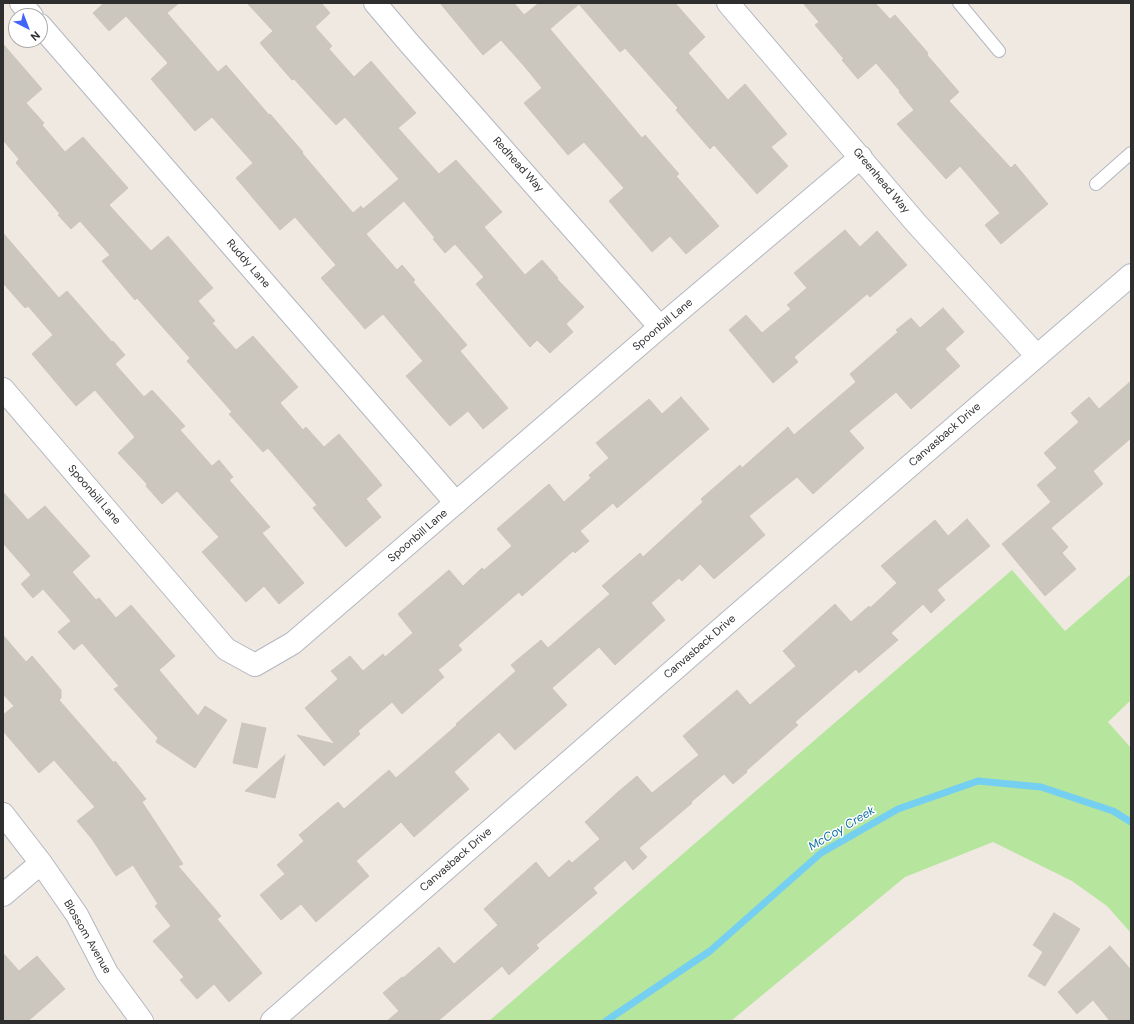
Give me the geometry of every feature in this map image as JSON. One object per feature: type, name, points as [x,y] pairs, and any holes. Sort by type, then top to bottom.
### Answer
[{"type":"street","name":"Redhead Way","points":[[376,3],[409,43],[660,327]]},
{"type":"street","name":"Greenhead Way","points":[[728,3],[916,222],[1036,356]]},
{"type":"street","name":"Ruddy Lane","points":[[48,34],[456,503]]},
{"type":"street","name":"Spoonbill Lane","points":[[3,389],[226,649],[255,665],[293,643],[660,327],[861,157]]},
{"type":"street","name":"Canvasback Drive","points":[[272,1021],[731,620],[1131,275]]},
{"type":"street","name":"Blossom Avenue","points":[[3,814],[41,863],[77,915],[107,973],[142,1021]]},
{"type":"street","points":[[3,895],[41,863]]},
{"type":"lane","points":[[959,3],[999,51]]},
{"type":"lane","points":[[1096,184],[1131,153]]},
{"type":"green space","points":[[1012,570],[1065,631],[1131,574],[1131,700],[1108,722],[1131,748],[1131,933],[1107,906],[1072,881],[993,842],[905,877],[731,1021],[489,1021]]},
{"type":"building","points":[[104,3],[179,3],[167,13],[218,72],[226,65],[303,152],[302,153],[353,213],[361,206],[363,209],[399,179],[345,117],[336,125],[294,79],[292,80],[260,43],[273,31],[247,3],[321,3],[330,13],[315,27],[332,46],[329,49],[354,77],[371,61],[416,113],[398,128],[439,174],[456,160],[502,212],[484,227],[525,275],[542,260],[558,278],[557,279],[584,307],[566,324],[573,332],[550,353],[537,340],[530,347],[476,284],[484,277],[455,244],[445,253],[433,239],[435,238],[404,201],[366,234],[397,270],[402,265],[415,280],[413,282],[467,345],[460,351],[508,408],[483,429],[468,411],[450,426],[406,376],[423,361],[383,314],[365,329],[321,278],[336,265],[295,217],[280,230],[236,178],[253,163],[212,117],[195,131],[151,79],[168,63],[126,16],[109,31],[93,13]]},
{"type":"building","points":[[440,3],[514,3],[524,15],[539,3],[675,3],[705,37],[688,53],[728,100],[745,84],[787,134],[771,147],[788,166],[757,194],[714,145],[710,149],[676,110],[678,108],[625,48],[620,52],[579,4],[550,29],[642,138],[645,135],[679,174],[676,176],[719,226],[686,254],[670,236],[652,252],[609,201],[624,188],[584,142],[568,155],[524,103],[542,88],[525,67],[501,40],[483,55]]},
{"type":"building","points":[[803,3],[875,3],[890,19],[895,15],[959,92],[949,101],[1011,168],[1015,164],[1048,204],[1001,244],[985,225],[1000,213],[960,166],[946,179],[897,124],[914,110],[899,92],[900,91],[876,63],[858,79],[842,60],[844,59],[815,25],[819,22]]},
{"type":"building","points":[[3,44],[42,89],[26,103],[44,123],[42,125],[65,152],[83,137],[128,188],[109,205],[151,251],[168,236],[213,288],[198,301],[215,321],[212,323],[236,350],[253,336],[298,387],[280,403],[303,430],[306,427],[324,447],[339,434],[382,485],[366,499],[381,517],[346,547],[313,508],[317,505],[268,448],[263,452],[229,414],[232,412],[187,361],[190,358],[137,298],[135,300],[102,261],[110,255],[80,221],[71,229],[16,163],[19,159],[3,140]]},
{"type":"building","points":[[845,230],[860,247],[877,231],[907,265],[870,297],[867,294],[794,357],[798,362],[773,383],[729,330],[746,315],[762,333],[791,309],[787,305],[807,288],[794,273]]},
{"type":"building","points":[[3,233],[59,298],[67,291],[112,342],[113,341],[125,355],[115,364],[144,397],[152,390],[185,426],[180,430],[212,466],[219,460],[233,477],[229,480],[270,527],[262,533],[304,583],[279,604],[264,586],[246,602],[202,552],[219,537],[177,491],[162,504],[146,486],[147,484],[118,453],[135,437],[95,390],[76,406],[32,354],[53,335],[28,306],[25,308],[3,283]]},
{"type":"building","points":[[943,308],[964,332],[945,349],[960,366],[911,409],[896,392],[849,431],[864,448],[813,494],[797,477],[749,516],[765,535],[714,579],[700,564],[682,581],[679,578],[651,603],[665,620],[615,665],[599,647],[552,688],[567,705],[515,750],[499,732],[454,772],[469,789],[414,837],[401,822],[356,861],[369,876],[316,922],[301,904],[281,920],[260,895],[285,874],[277,865],[304,841],[299,835],[338,802],[344,809],[389,770],[396,778],[516,671],[511,665],[541,640],[548,648],[610,594],[602,586],[640,553],[643,557],[703,502],[701,499],[740,465],[742,468],[788,427],[794,435],[856,382],[850,374],[898,332],[896,330],[911,318],[920,328]]},
{"type":"building","points":[[1131,381],[1131,438],[1093,471],[1103,484],[1051,528],[1068,547],[1062,553],[1076,569],[1045,596],[1002,544],[1051,502],[1037,485],[1057,468],[1044,453],[1079,422],[1071,413],[1089,397],[1099,409]]},
{"type":"building","points":[[681,397],[709,429],[617,508],[613,503],[580,531],[589,541],[575,553],[573,551],[522,596],[519,592],[458,645],[462,650],[438,670],[444,677],[402,714],[392,702],[358,731],[360,734],[324,766],[297,735],[335,744],[305,708],[338,679],[331,671],[350,656],[363,671],[383,654],[385,657],[413,633],[398,614],[449,570],[463,586],[482,568],[484,570],[512,546],[497,529],[549,484],[564,502],[591,478],[589,475],[609,458],[596,443],[649,399],[662,414]]},
{"type":"building","points":[[3,492],[28,520],[45,506],[90,556],[72,572],[96,600],[99,598],[116,618],[131,605],[175,656],[159,670],[198,716],[205,706],[227,720],[195,768],[156,742],[158,738],[114,689],[119,686],[82,643],[74,650],[58,632],[71,621],[43,589],[33,598],[21,584],[31,575],[3,543]]},
{"type":"building","points":[[967,519],[990,546],[937,590],[945,600],[931,613],[923,604],[891,633],[898,640],[859,673],[856,669],[795,722],[798,725],[733,784],[724,774],[691,802],[692,803],[639,848],[647,857],[633,870],[625,860],[593,888],[597,893],[536,945],[539,948],[509,975],[502,966],[438,1021],[387,1021],[399,1011],[383,993],[439,947],[454,964],[498,925],[484,909],[536,862],[549,878],[569,860],[572,863],[600,839],[585,822],[618,792],[637,776],[652,793],[699,755],[683,736],[737,690],[750,705],[796,666],[783,651],[835,604],[851,622],[869,606],[870,608],[897,583],[881,566],[935,520],[948,536]]},
{"type":"building","points":[[3,635],[26,662],[32,656],[61,690],[61,698],[59,700],[114,763],[115,761],[146,799],[142,802],[183,864],[178,866],[221,916],[217,919],[262,973],[229,1002],[214,984],[197,999],[180,980],[184,977],[153,941],[171,926],[155,906],[158,904],[133,865],[116,876],[92,839],[77,821],[95,807],[54,760],[39,773],[3,731],[3,715],[14,706],[3,694]]},
{"type":"building","points":[[242,723],[266,728],[257,768],[233,763]]},
{"type":"building","points":[[285,755],[275,798],[245,791]]},
{"type":"building","points":[[1054,913],[1080,929],[1045,986],[1028,976],[1043,952],[1033,945]]},
{"type":"building","points":[[1110,946],[1131,970],[1131,1021],[1110,1021],[1093,1000],[1077,1014],[1058,992]]},
{"type":"building","points":[[3,953],[19,971],[37,956],[65,989],[28,1021],[3,1021]]},
{"type":"waterway","name":"McCoy Creek","points":[[606,1021],[710,951],[821,853],[898,809],[978,781],[1041,787],[1113,811],[1131,822]]}]
